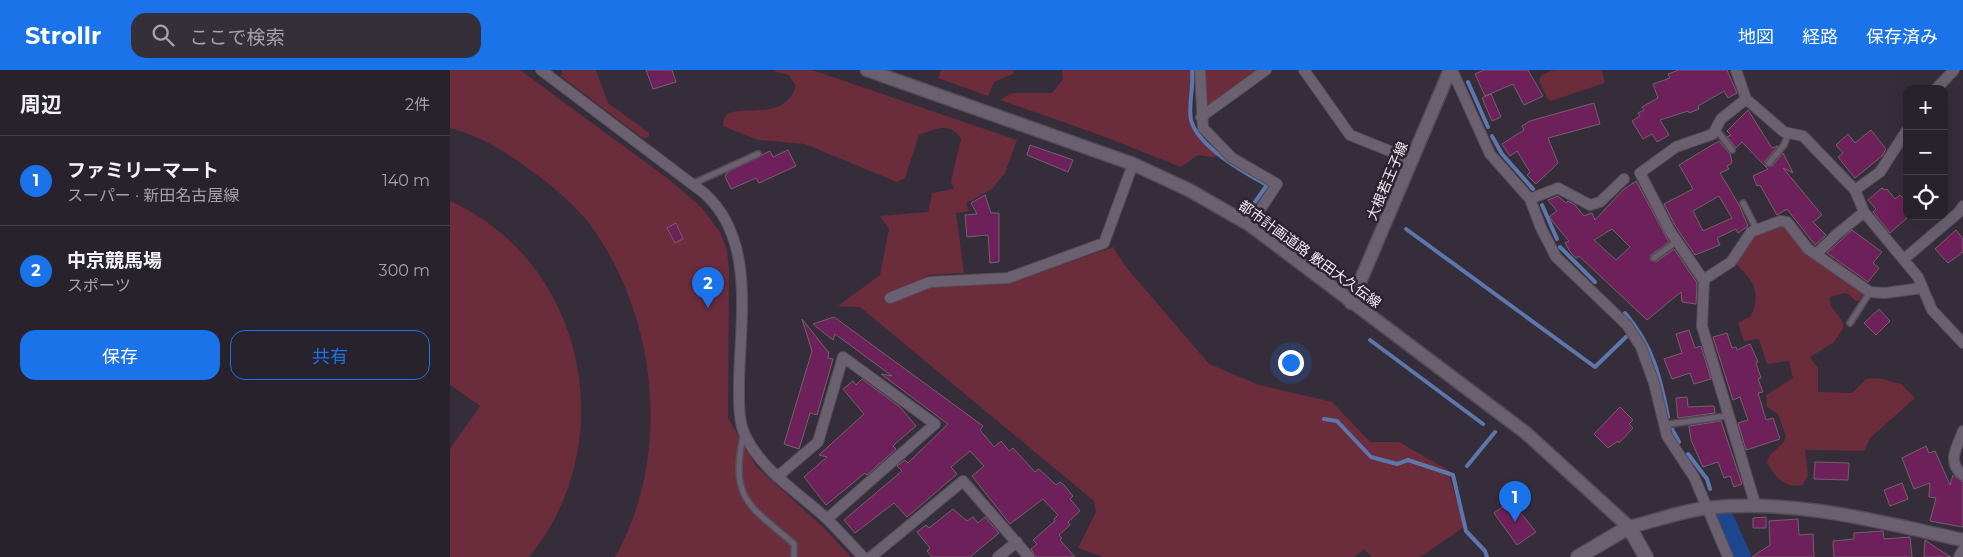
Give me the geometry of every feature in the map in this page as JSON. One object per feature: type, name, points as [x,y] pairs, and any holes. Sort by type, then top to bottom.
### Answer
[{"type":"main road","points":[[1578,557],[1629,527],[1646,557]]},
{"type":"street","points":[[541,70],[692,184],[714,202],[727,221],[741,265],[739,401],[744,434],[754,450],[777,476],[827,519],[863,557]]},
{"type":"street","name":"都市計画道路 敷田大久伝線","points":[[867,70],[1133,164],[1189,190],[1250,225],[1351,303],[1526,433],[1629,527]]},
{"type":"street","points":[[1200,70],[1203,128],[1232,158],[1277,184],[1250,225]]},
{"type":"street","points":[[1201,117],[1266,70]]},
{"type":"street","points":[[1304,70],[1350,135],[1412,160]]},
{"type":"street","points":[[1451,70],[1490,154],[1530,199],[1541,228],[1556,257],[1627,325],[1641,347],[1654,384],[1667,436],[1694,477],[1705,508],[1728,557]]},
{"type":"street","name":"大根若王子線","points":[[1351,303],[1451,70]]},
{"type":"street","points":[[1736,70],[1746,99],[1784,132],[1803,136],[1855,190],[1864,212],[1918,277],[1932,310],[1963,343]]},
{"type":"street","points":[[1940,85],[1954,70]]},
{"type":"street","points":[[1746,99],[1721,119],[1713,134],[1676,147],[1640,173],[1677,241],[1703,280],[1702,326],[1727,416],[1756,507]]},
{"type":"street","points":[[1855,190],[1880,172],[1903,136]]},
{"type":"street","points":[[890,298],[930,282],[1008,278],[1104,243],[1133,164]]},
{"type":"street","points":[[1530,199],[1558,188],[1590,205],[1600,202],[1624,179]]},
{"type":"street","points":[[1904,259],[1958,213],[1963,206]]},
{"type":"street","points":[[1816,254],[1864,212]]},
{"type":"street","points":[[1703,280],[1731,262],[1751,232],[1780,221],[1787,222],[1808,249],[1870,292],[1885,293],[1922,288]]},
{"type":"street","points":[[777,476],[818,442],[843,357],[935,424],[827,519]]},
{"type":"street","points":[[1963,431],[1953,462],[1956,470],[1963,475]]},
{"type":"street","points":[[871,557],[963,481],[1029,557]]},
{"type":"street","points":[[1629,527],[1705,508],[1756,507],[1833,512],[1963,540]]},
{"type":"street","points":[[998,557],[1017,542]]},
{"type":"street","points":[[1959,557],[1963,550]]},
{"type":"lane","points":[[1715,128],[1732,150]]},
{"type":"lane","points":[[1769,163],[1784,145],[1789,133]]},
{"type":"lane","points":[[692,184],[758,154]]},
{"type":"lane","points":[[1743,203],[1757,230]]},
{"type":"lane","points":[[1654,258],[1677,241]]},
{"type":"lane","points":[[1850,323],[1870,292]]},
{"type":"lane","points":[[1663,425],[1727,416]]},
{"type":"lane","points":[[744,434],[740,452],[739,484],[748,504],[794,544],[794,557]]},
{"type":"shaded area","points":[[450,70],[520,70],[671,181],[702,208],[720,232],[727,250],[729,270],[728,418],[756,466],[825,529],[851,557],[615,557],[633,518],[645,476],[650,433],[650,388],[643,345],[631,302],[614,263],[591,226],[572,204],[557,190],[504,152],[483,140],[450,128]]},
{"type":"shaded area","points":[[562,70],[596,70],[608,103],[649,133],[649,136],[644,139],[561,76]]},
{"type":"shaded area","points":[[775,70],[812,70],[1017,140],[1005,173],[992,189],[966,203],[969,211],[956,213],[964,273],[928,275],[917,285],[886,295],[888,301],[929,287],[1007,284],[1113,247],[1126,267],[1209,364],[1259,385],[1332,402],[1370,442],[1399,442],[1448,470],[1464,527],[1420,557],[1372,557],[1364,549],[1354,557],[1103,557],[1078,548],[1096,512],[1094,501],[860,307],[838,306],[880,275],[889,229],[880,216],[928,212],[932,193],[954,189],[951,182],[961,139],[957,133],[947,128],[936,129],[919,135],[905,178],[897,182],[805,144],[758,140],[723,126],[725,117],[732,112],[766,110],[778,106],[789,99],[796,86],[789,75],[776,72]]},
{"type":"shaded area","points":[[941,70],[1014,70],[1013,74],[994,82],[988,96],[938,78]]},
{"type":"shaded area","points":[[1062,70],[1191,70],[1190,120],[1195,132],[1218,155],[1212,157],[1198,155],[1181,167],[1100,135],[1000,100],[1012,93],[1052,93],[1063,79]]},
{"type":"shaded area","points":[[1205,70],[1258,70],[1210,105],[1206,101]]},
{"type":"shaded area","points":[[1554,70],[1602,70],[1605,83],[1551,101],[1547,98],[1539,79],[1542,75]]},
{"type":"shaded area","points":[[450,201],[496,229],[533,266],[560,310],[576,359],[581,410],[575,462],[558,511],[529,557],[450,557],[450,449],[480,406],[450,385]]},
{"type":"shaded area","points":[[1776,224],[1787,226],[1808,254],[1863,293],[1859,301],[1855,301],[1850,295],[1845,293],[1830,297],[1831,305],[1844,327],[1834,342],[1810,357],[1818,368],[1818,392],[1852,393],[1866,379],[1878,378],[1901,384],[1915,398],[1870,438],[1864,451],[1805,450],[1808,475],[1803,485],[1796,486],[1781,481],[1767,462],[1769,456],[1784,442],[1786,436],[1778,414],[1767,407],[1766,395],[1793,378],[1789,361],[1767,364],[1759,339],[1744,341],[1738,323],[1751,316],[1756,293],[1747,275],[1735,263],[1752,235]]},
{"type":"building","points":[[646,70],[672,70],[676,82],[653,89]]},
{"type":"building","points":[[1484,70],[1528,70],[1543,96],[1524,105],[1513,84],[1485,96],[1475,74]]},
{"type":"building","points":[[1679,70],[1727,70],[1737,93],[1728,98],[1724,91],[1698,106],[1699,109],[1660,120],[1669,135],[1657,142],[1652,134],[1643,139],[1632,121],[1640,116],[1638,113],[1644,110],[1642,107],[1658,98],[1653,84],[1670,78],[1668,74]]},
{"type":"building","points":[[1491,94],[1501,117],[1492,121],[1482,98]]},
{"type":"building","points":[[1594,103],[1600,124],[1548,138],[1558,163],[1536,184],[1527,175],[1530,172],[1517,151],[1510,156],[1502,144],[1524,130],[1522,126],[1530,121]]},
{"type":"building","points":[[1748,110],[1772,148],[1778,146],[1765,161],[1766,166],[1772,166],[1783,153],[1793,173],[1783,168],[1822,215],[1813,222],[1826,235],[1815,245],[1787,209],[1777,215],[1760,185],[1757,186],[1753,176],[1768,169],[1742,142],[1736,148],[1727,137],[1731,135],[1727,131]]},
{"type":"building","points":[[1871,130],[1886,149],[1882,156],[1855,178],[1838,157],[1843,153],[1836,145],[1848,134],[1855,143]]},
{"type":"building","points":[[1719,141],[1730,154],[1732,161],[1727,166],[1729,169],[1720,173],[1739,205],[1748,226],[1738,233],[1736,229],[1717,238],[1720,245],[1695,255],[1676,227],[1664,204],[1693,189],[1679,165]],"holes":[[[1719,196],[1732,218],[1703,231],[1693,211]]]},
{"type":"building","points":[[1030,145],[1073,160],[1068,172],[1027,155]]},
{"type":"building","points":[[788,150],[796,166],[759,183],[756,178],[731,189],[725,176],[728,172],[770,151],[773,157]]},
{"type":"building","points":[[1636,181],[1669,242],[1651,255],[1650,260],[1656,262],[1674,249],[1697,283],[1696,304],[1682,302],[1681,292],[1647,320],[1579,256],[1576,258],[1571,253],[1565,243],[1569,241],[1549,217],[1557,211],[1548,200],[1558,196],[1566,203],[1568,201],[1575,205],[1584,216],[1592,213],[1595,220],[1623,190]],"holes":[[[1612,229],[1630,247],[1616,260],[1594,240]]]},
{"type":"building","points":[[1882,188],[1887,189],[1895,199],[1900,195],[1903,198],[1903,220],[1905,220],[1890,233],[1873,212],[1876,209],[1868,200]]},
{"type":"building","points":[[985,195],[991,213],[999,213],[999,262],[990,263],[988,235],[967,237],[965,215],[977,214],[971,203]]},
{"type":"building","points":[[676,223],[683,239],[675,243],[667,228]]},
{"type":"building","points":[[1852,230],[1882,252],[1873,263],[1879,268],[1868,282],[1827,253]]},
{"type":"building","points":[[1956,230],[1963,239],[1963,252],[1948,263],[1935,249]]},
{"type":"building","points":[[1879,309],[1890,321],[1876,335],[1864,323]]},
{"type":"building","points":[[834,317],[983,426],[980,430],[994,447],[1001,441],[1009,451],[1013,448],[1035,472],[1039,469],[1056,485],[1060,482],[1064,485],[1073,496],[1070,499],[1080,511],[1068,522],[1070,525],[1059,535],[1062,538],[1060,540],[1075,557],[1036,557],[1031,549],[1037,544],[1033,540],[1055,521],[1054,519],[1058,515],[1043,499],[1010,524],[972,476],[984,466],[970,451],[951,467],[957,474],[907,517],[894,503],[855,533],[844,520],[902,471],[897,466],[905,460],[908,463],[948,424],[881,374],[892,376],[835,334],[833,340],[813,324]]},
{"type":"building","points":[[802,319],[829,353],[828,358],[833,359],[817,415],[810,413],[799,449],[784,444],[812,351]]},
{"type":"building","points":[[1689,330],[1695,348],[1701,346],[1711,379],[1694,384],[1690,373],[1672,379],[1664,359],[1682,353],[1676,334]]},
{"type":"building","points":[[1727,333],[1732,348],[1736,347],[1737,350],[1750,344],[1758,362],[1756,363],[1761,378],[1758,379],[1763,392],[1758,393],[1766,420],[1773,418],[1780,439],[1746,450],[1738,423],[1748,420],[1740,397],[1733,400],[1713,337]]},
{"type":"building","points":[[862,379],[900,407],[916,426],[893,446],[896,449],[867,475],[865,473],[826,505],[804,477],[827,457],[819,455],[864,414],[843,389],[853,381],[856,385]]},
{"type":"building","points":[[1687,397],[1688,407],[1714,406],[1715,413],[1678,418],[1676,398]]},
{"type":"building","points":[[1620,407],[1633,420],[1629,424],[1633,428],[1619,443],[1618,441],[1608,448],[1594,434]]},
{"type":"building","points":[[1721,421],[1742,484],[1734,487],[1730,476],[1724,478],[1718,462],[1703,467],[1691,440],[1689,426]]},
{"type":"building","points":[[1926,446],[1929,453],[1935,451],[1950,485],[1953,475],[1963,482],[1963,527],[1930,521],[1936,498],[1929,497],[1930,483],[1914,489],[1902,458]]},
{"type":"building","points":[[1815,462],[1849,463],[1848,480],[1814,479]]},
{"type":"building","points":[[1902,483],[1908,499],[1890,506],[1884,490]]},
{"type":"building","points":[[1511,501],[1536,532],[1517,545],[1494,513]]},
{"type":"building","points":[[953,509],[967,521],[973,517],[978,523],[985,517],[999,533],[970,557],[932,557],[927,551],[930,548],[917,532],[926,525],[929,528]]},
{"type":"building","points":[[1766,517],[1766,528],[1753,528],[1753,518]]},
{"type":"building","points":[[1798,519],[1799,535],[1813,534],[1814,557],[1752,557],[1770,545],[1769,521]]},
{"type":"building","points":[[1883,531],[1884,539],[1910,537],[1912,557],[1834,557],[1833,541],[1854,539],[1854,533]]},
{"type":"building","points":[[1925,540],[1938,549],[1951,557],[1924,557]]},
{"type":"waterway","points":[[1192,70],[1190,114],[1195,130],[1223,158],[1267,185],[1250,209]]},
{"type":"waterway","points":[[1468,82],[1488,127]]},
{"type":"waterway","points":[[1492,136],[1502,154],[1533,189]]},
{"type":"waterway","points":[[1542,205],[1557,239]]},
{"type":"waterway","points":[[1406,229],[1595,367],[1627,336]]},
{"type":"waterway","points":[[1560,247],[1595,282]]},
{"type":"waterway","points":[[1625,313],[1635,325],[1654,362],[1668,417]]},
{"type":"waterway","points":[[1370,340],[1483,424]]},
{"type":"waterway","points":[[1324,419],[1337,421],[1371,457],[1397,464],[1408,460],[1453,475],[1466,531],[1485,551],[1487,557]]},
{"type":"waterway","points":[[1672,429],[1679,442]]},
{"type":"waterway","points":[[1467,466],[1495,432]]},
{"type":"waterway","points":[[1688,454],[1707,479],[1710,489]]},
{"type":"waterway","points":[[1723,522],[1739,557]]},
{"type":"place","name":"中京競馬場","points":[[708,308]]},
{"type":"place","name":"ファミリーマート","points":[[1515,522]]}]
